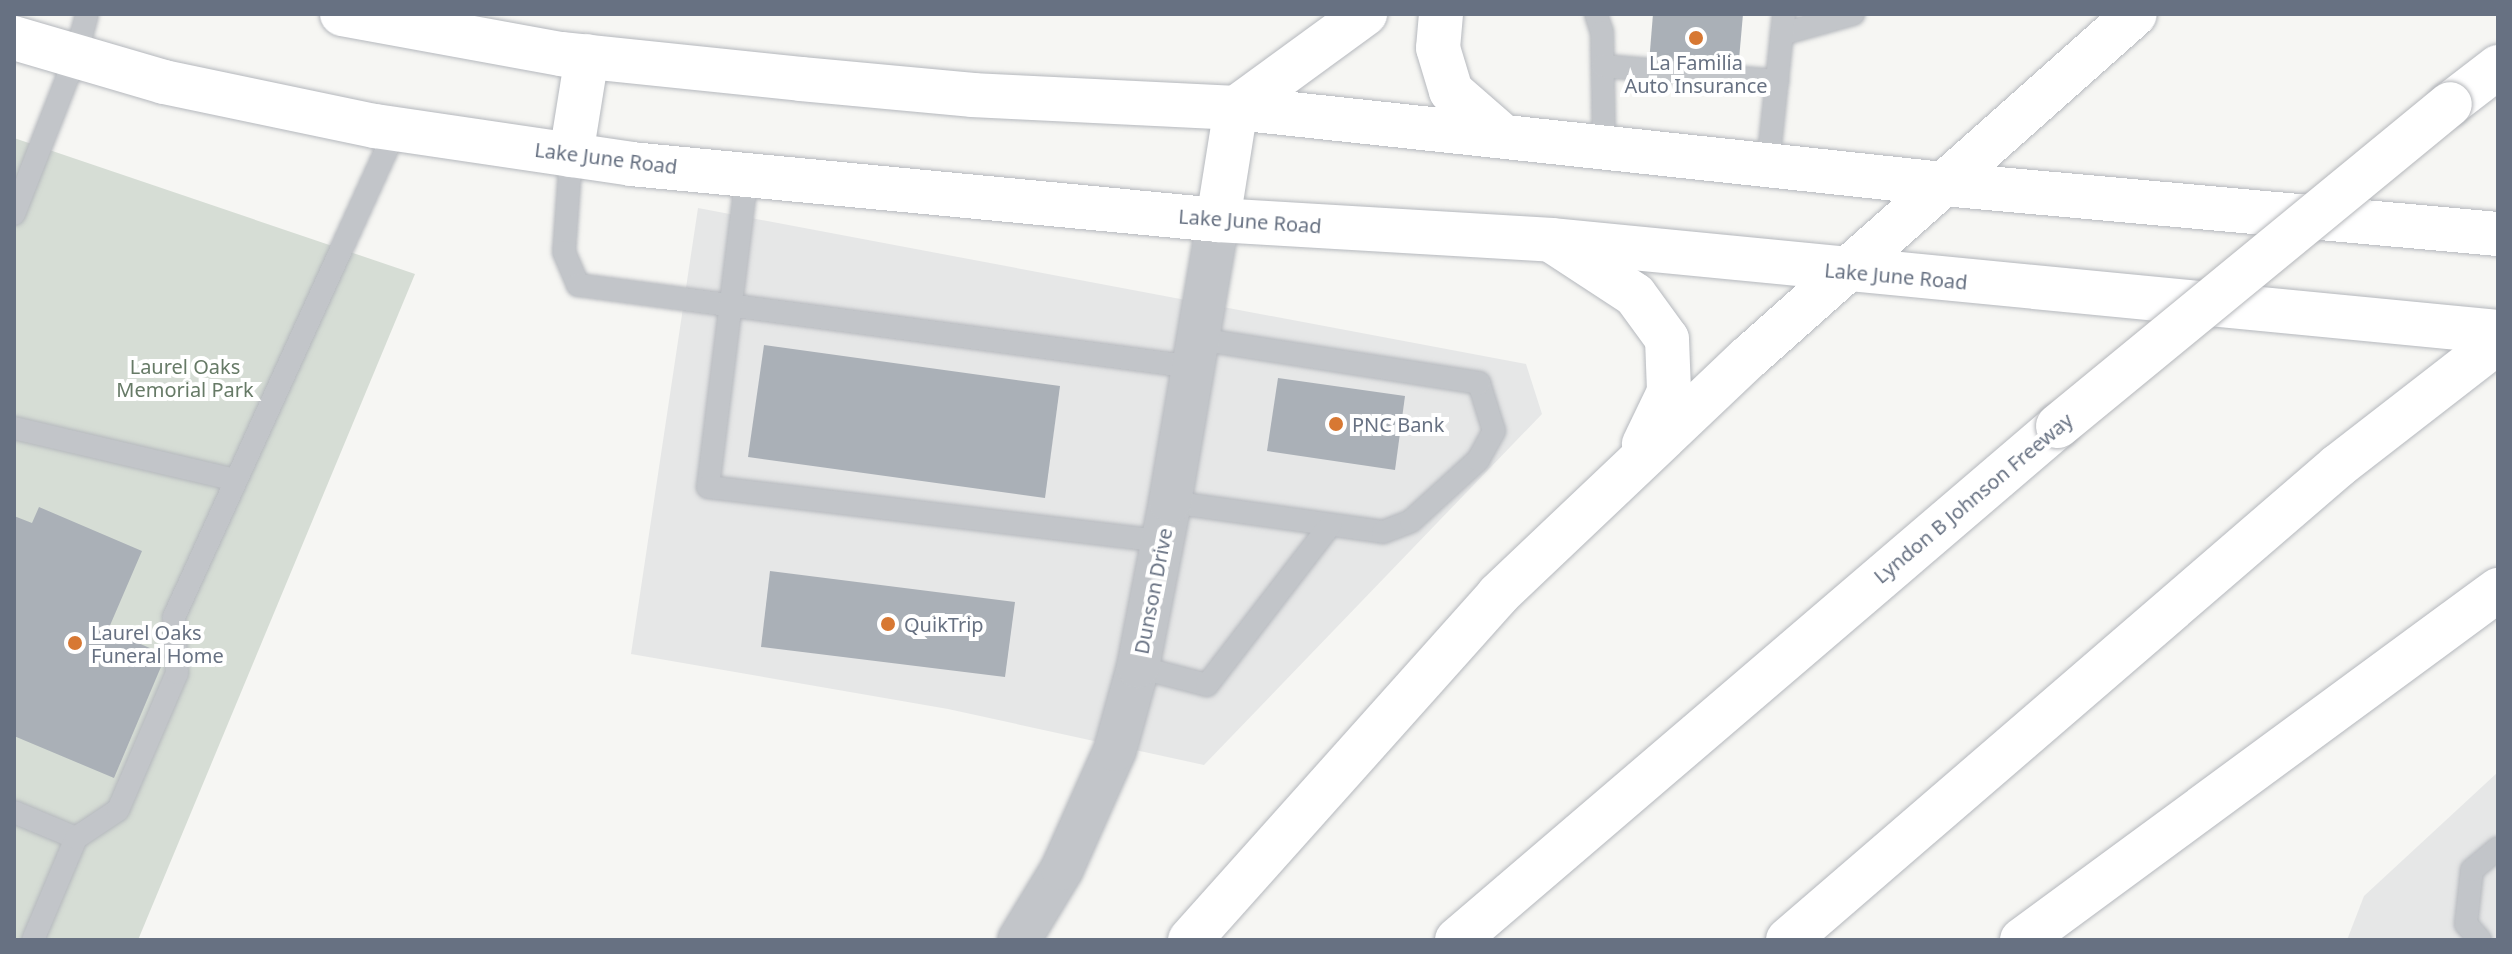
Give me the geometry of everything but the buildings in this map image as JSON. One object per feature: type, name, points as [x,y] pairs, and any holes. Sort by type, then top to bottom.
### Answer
[{"type":"main road","points":[[1218,220],[1236,108],[1365,14]]},
{"type":"main road","points":[[1441,14],[1438,48],[1451,91],[1498,132]]},
{"type":"main road","points":[[1190,940],[1498,595],[1634,465],[1846,271],[2135,14]]},
{"type":"main road","points":[[353,15],[587,56],[973,95],[1236,108],[1498,132],[1943,184],[2498,234]]},
{"type":"main road","name":"Lake June Road","points":[[14,38],[164,82],[396,129],[571,155],[1218,220],[1551,240],[2498,332]]},
{"type":"main road","points":[[571,155],[587,56]]},
{"type":"main road","name":"Lyndon B Johnson Freeway","points":[[1457,940],[2058,426],[2498,67]]},
{"type":"main road","points":[[1551,240],[1635,295],[1667,339],[1669,392],[1634,465]]},
{"type":"main road","points":[[1788,940],[2338,466],[2498,342]]},
{"type":"main road","points":[[2022,940],[2498,590]]},
{"type":"street","name":"Dunson Drive","points":[[1019,940],[1062,869],[1115,750],[1138,667],[1218,220]]},
{"type":"lane","points":[[14,214],[20,173],[76,56],[87,14]]},
{"type":"lane","points":[[1596,14],[1602,32],[1604,144]]},
{"type":"lane","points":[[1768,164],[1783,24],[1853,14]]},
{"type":"lane","points":[[1603,66],[1777,81]]},
{"type":"lane","points":[[33,940],[76,838],[118,810],[177,673],[174,617],[396,129]]},
{"type":"lane","points":[[571,155],[564,252],[578,285],[727,308],[1479,383],[1494,431],[1478,460],[1411,521],[1383,532],[1330,525],[1166,522],[708,487],[727,308],[747,174]]},
{"type":"lane","points":[[14,428],[235,480]]},
{"type":"lane","points":[[1138,667],[1207,685],[1330,525]]},
{"type":"lane","points":[[14,812],[76,838]]},
{"type":"lane","points":[[2480,940],[2466,924],[2472,870],[2498,848]]},
{"type":"shaded area","points":[[698,208],[1526,364],[1542,414],[1204,765],[948,709],[631,654]]},
{"type":"shaded area","points":[[2498,772],[2498,940],[2347,940],[2364,896]]},
{"type":"green space","name":"Laurel Oaks Memorial Park","points":[[14,138],[415,274],[138,940],[14,940]]},
{"type":"place","name":"La Familia Auto Insurance","points":[[1696,38]]},
{"type":"place","name":"PNC Bank","points":[[1336,424]]},
{"type":"place","name":"QuikTrip","points":[[888,624]]},
{"type":"place","name":"Laurel Oaks Funeral Home","points":[[75,643]]}]
